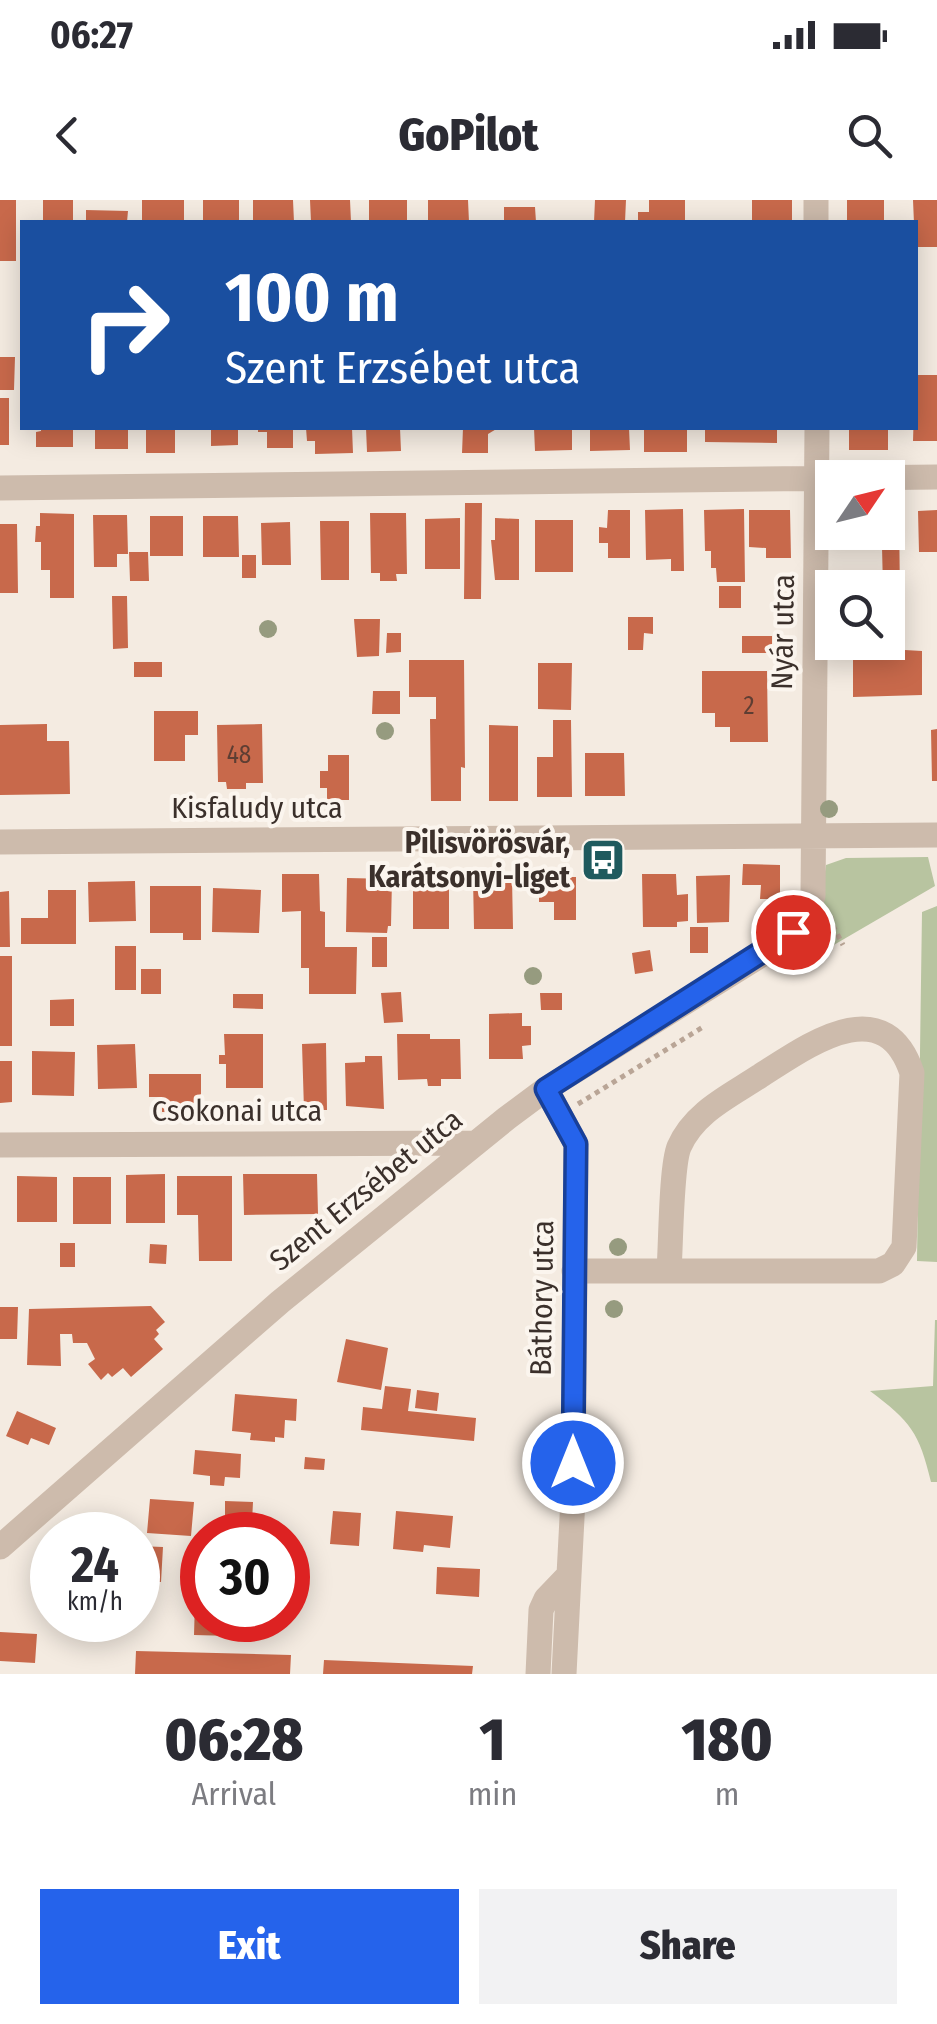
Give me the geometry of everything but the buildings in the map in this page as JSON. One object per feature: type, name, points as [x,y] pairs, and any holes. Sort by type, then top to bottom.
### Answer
[{"type":"street","name":"Nyár utca","points":[[817,430],[817,460]]},
{"type":"street","points":[[0,488],[815,477]]},
{"type":"street","points":[[905,477],[937,477]]},
{"type":"street","name":"Nyár utca","points":[[802,921],[813,896],[816,550]]},
{"type":"street","points":[[814,838],[937,835]]},
{"type":"street","name":"Kisfaludy utca","points":[[0,842],[814,838]]},
{"type":"street","name":"Szent Erzsébet utca","points":[[0,1546],[250,1328],[474,1143],[546,1089],[782,942],[802,921]]},
{"type":"street","points":[[574,1271],[880,1271],[892,1264],[904,1247],[912,1073],[905,1053],[890,1039],[870,1032],[835,1031],[703,1113],[678,1150],[669,1270]]},
{"type":"street","name":"Báthory utca","points":[[546,1089],[576,1144],[573,1499],[564,1674]]},
{"type":"street","name":"Csokonai utca","points":[[0,1145],[474,1143]]},
{"type":"street","points":[[538,1674],[541,1610],[568,1575]]},
{"type":"path","points":[[562,1115],[704,1027]]},
{"type":"green space","points":[[928,857],[935,886],[796,967],[788,952],[808,932],[818,914],[826,865],[846,858]]},
{"type":"green space","points":[[937,906],[937,1262],[917,1261],[922,912]]},
{"type":"green space","points":[[935,1320],[937,1482],[931,1482],[911,1429],[870,1391],[933,1386]]},
{"type":"place","name":"Pilisvörösvár, Karátsonyi-liget","points":[[603,860]]},
{"type":"route","points":[[573,1463],[576,1144],[546,1089],[793,932]]}]
